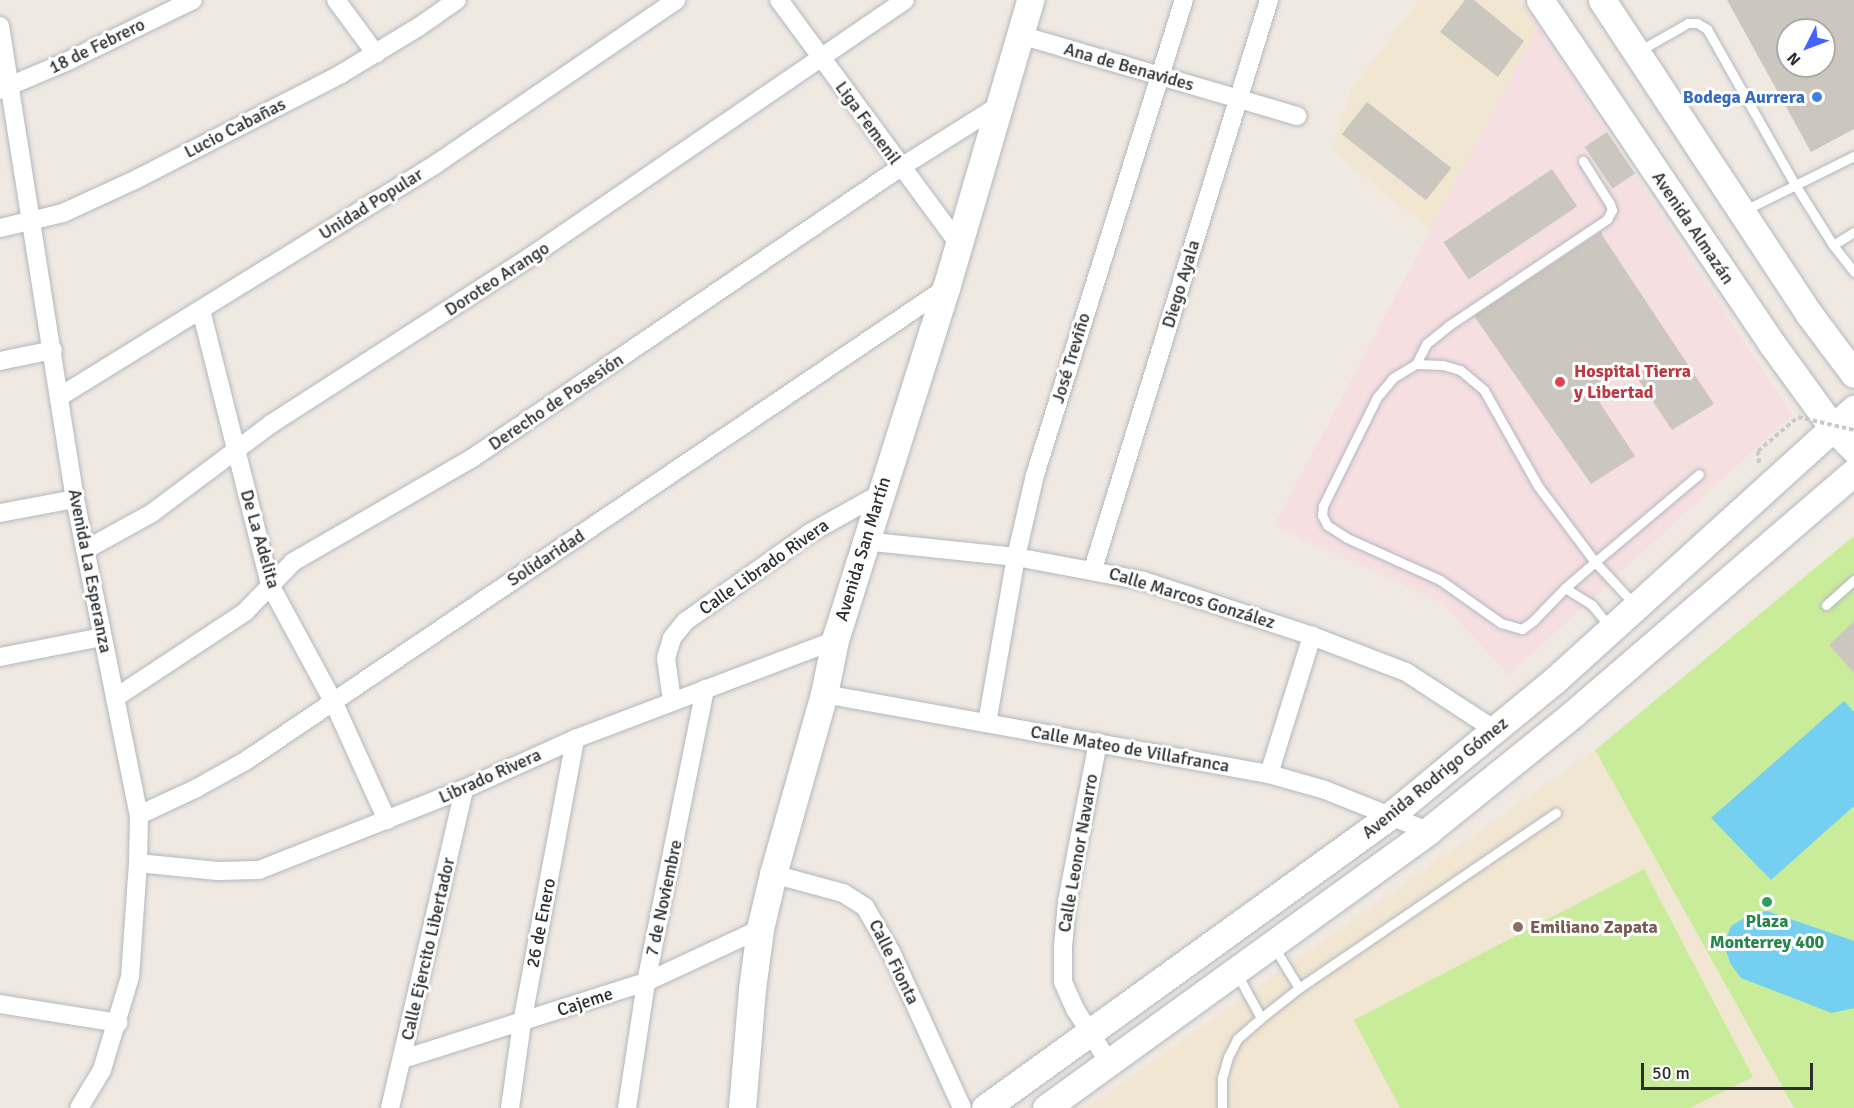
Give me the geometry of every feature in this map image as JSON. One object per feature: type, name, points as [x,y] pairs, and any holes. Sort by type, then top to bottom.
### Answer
[{"type":"street","name":"18 de Febrero","points":[[5,88],[193,0]]},
{"type":"street","points":[[336,0],[376,54]]},
{"type":"street","name":"Lucio Cabañas","points":[[0,228],[32,222],[89,203],[376,54],[457,0]]},
{"type":"street","name":"Unidad Popular","points":[[60,397],[436,164],[676,0]]},
{"type":"street","name":"Liga Femenil","points":[[779,0],[821,60],[959,244]]},
{"type":"street","name":"Doroteo Arango","points":[[85,550],[152,513],[235,450],[319,392],[527,259],[821,60],[905,0]]},
{"type":"street","name":"Avenida San Martín","points":[[742,1108],[746,1043],[760,929],[773,874],[824,694],[835,640],[864,541],[946,288],[1030,0]]},
{"type":"street","name":"José Treviño","points":[[987,723],[1016,557],[1035,475],[1184,0]]},
{"type":"street","name":"Diego Ayala","points":[[1093,569],[1269,0]]},
{"type":"street","name":"Avenida Almazán","points":[[1540,0],[1772,344],[1844,429],[1854,449]]},
{"type":"street","points":[[1602,0],[1740,212],[1809,314],[1854,374]]},
{"type":"street","name":"Avenida La Esperanza","points":[[0,26],[5,88],[32,222],[75,499],[139,815],[138,863],[129,977],[118,1023],[102,1070],[79,1108]]},
{"type":"street","name":"Ana de Benavides","points":[[1020,35],[1297,116]]},
{"type":"street","name":"Derecho de Posesión","points":[[115,698],[245,612],[293,562],[471,459],[901,167],[1000,105]]},
{"type":"street","name":"Solidaridad","points":[[139,815],[195,789],[247,760],[946,288]]},
{"type":"street","name":"De La Adelita","points":[[201,310],[270,585],[333,701],[387,820]]},
{"type":"street","points":[[0,361],[53,350]]},
{"type":"street","name":"Avenida Rodrigo Gómez","points":[[985,1108],[1088,1031],[1391,815],[1495,730],[1844,429],[1854,409]]},
{"type":"street","name":"Avenida Rodrigo Gómez","points":[[1050,1107],[1107,1061],[1428,831],[1623,671],[1854,472]]},
{"type":"street","name":"Calle Librado Rivera","points":[[672,701],[666,658],[672,638],[686,621],[810,533],[880,494]]},
{"type":"street","points":[[0,513],[75,499]]},
{"type":"street","name":"Calle Marcos González","points":[[864,541],[1016,557],[1093,569],[1202,598],[1406,672],[1495,730]]},
{"type":"street","points":[[1269,774],[1312,636]]},
{"type":"street","points":[[0,657],[102,637]]},
{"type":"street","name":"Librado Rivera","points":[[138,863],[218,871],[259,870],[464,789],[575,739],[835,640]]},
{"type":"street","name":"7 de Noviembre","points":[[627,1108],[646,982],[705,689]]},
{"type":"street","name":"Calle Mateo de Villafranca","points":[[824,694],[1269,774],[1325,790],[1428,831]]},
{"type":"street","name":"26 de Enero","points":[[510,1108],[522,1023],[575,739]]},
{"type":"street","name":"Calle Leonor Navarro","points":[[1098,742],[1067,902],[1063,982],[1088,1031],[1107,1061]]},
{"type":"street","name":"Calle Ejercito Libertador","points":[[390,1108],[404,1059],[464,789]]},
{"type":"street","name":"Calle Fionta","points":[[773,874],[843,893],[865,907],[886,942],[962,1108]]},
{"type":"street","name":"Cajeme","points":[[404,1059],[646,982],[760,929]]},
{"type":"street","points":[[0,1004],[118,1023]]},
{"type":"lane","points":[[1635,53],[1688,23],[1697,23],[1707,30],[1796,186],[1833,245],[1854,272]]},
{"type":"lane","points":[[1740,212],[1854,156]]},
{"type":"lane","points":[[1583,161],[1610,204],[1611,210],[1607,219],[1448,326],[1426,344],[1416,364],[1393,378],[1377,398],[1323,506],[1322,515],[1327,525],[1347,538],[1440,580],[1511,628],[1522,629],[1594,562],[1699,474]]},
{"type":"lane","points":[[1833,245],[1854,232]]},
{"type":"lane","points":[[1416,364],[1443,365],[1460,370],[1478,382],[1538,486],[1594,562],[1636,607]]},
{"type":"lane","points":[[1826,605],[1854,580]]},
{"type":"lane","points":[[1565,588],[1592,605],[1612,629]]},
{"type":"lane","points":[[1222,1108],[1222,1078],[1228,1056],[1237,1039],[1299,988],[1556,813]]},
{"type":"lane","points":[[1272,943],[1299,988]]},
{"type":"lane","points":[[1235,970],[1261,1018]]},
{"type":"path","points":[[1758,452],[1798,417],[1844,429]]},
{"type":"shaded area","points":[[1420,0],[1520,0],[1538,27],[1430,230],[1332,149],[1352,88]]},
{"type":"shaded area","name":"Hospital Tierra y Libertad","points":[[1538,27],[1792,415],[1509,675],[1441,602],[1274,526]]},
{"type":"shaded area","name":"Emiliano Zapata","points":[[1595,750],[1792,1105],[1787,1108],[1087,1108]]},
{"type":"green space","name":"Plaza Monterrey 400","points":[[1854,536],[1854,1108],[1794,1108],[1595,750]]},
{"type":"green space","points":[[1644,869],[1753,1077],[1690,1108],[1400,1108],[1354,1020]]},
{"type":"water","points":[[1844,701],[1854,712],[1854,806],[1771,880],[1711,818]]},
{"type":"water","points":[[1767,911],[1854,941],[1854,1008],[1832,1013],[1741,978],[1730,963],[1724,944],[1731,926],[1746,917]]},
{"type":"building","points":[[1465,0],[1474,0],[1524,41],[1498,77],[1440,32]]},
{"type":"building","name":"Bodega Aurrera","points":[[1727,0],[1854,0],[1854,129],[1811,152]]},
{"type":"building","points":[[1367,102],[1451,168],[1426,200],[1342,134]]},
{"type":"building","points":[[1607,132],[1635,173],[1613,189],[1585,147]]},
{"type":"building","points":[[1552,169],[1577,206],[1469,280],[1443,242]]},
{"type":"building","points":[[1602,231],[1602,235],[1714,404],[1672,430],[1627,363],[1590,388],[1635,456],[1591,484],[1474,316]]},
{"type":"building","points":[[1854,621],[1854,673],[1829,645]]},
{"type":"place","name":"Bodega Aurrera","points":[[1817,97]]},
{"type":"place","name":"Hospital Tierra y Libertad","points":[[1560,382]]},
{"type":"place","name":"Plaza Monterrey 400","points":[[1767,902]]},
{"type":"place","name":"Emiliano Zapata","points":[[1518,927]]}]
